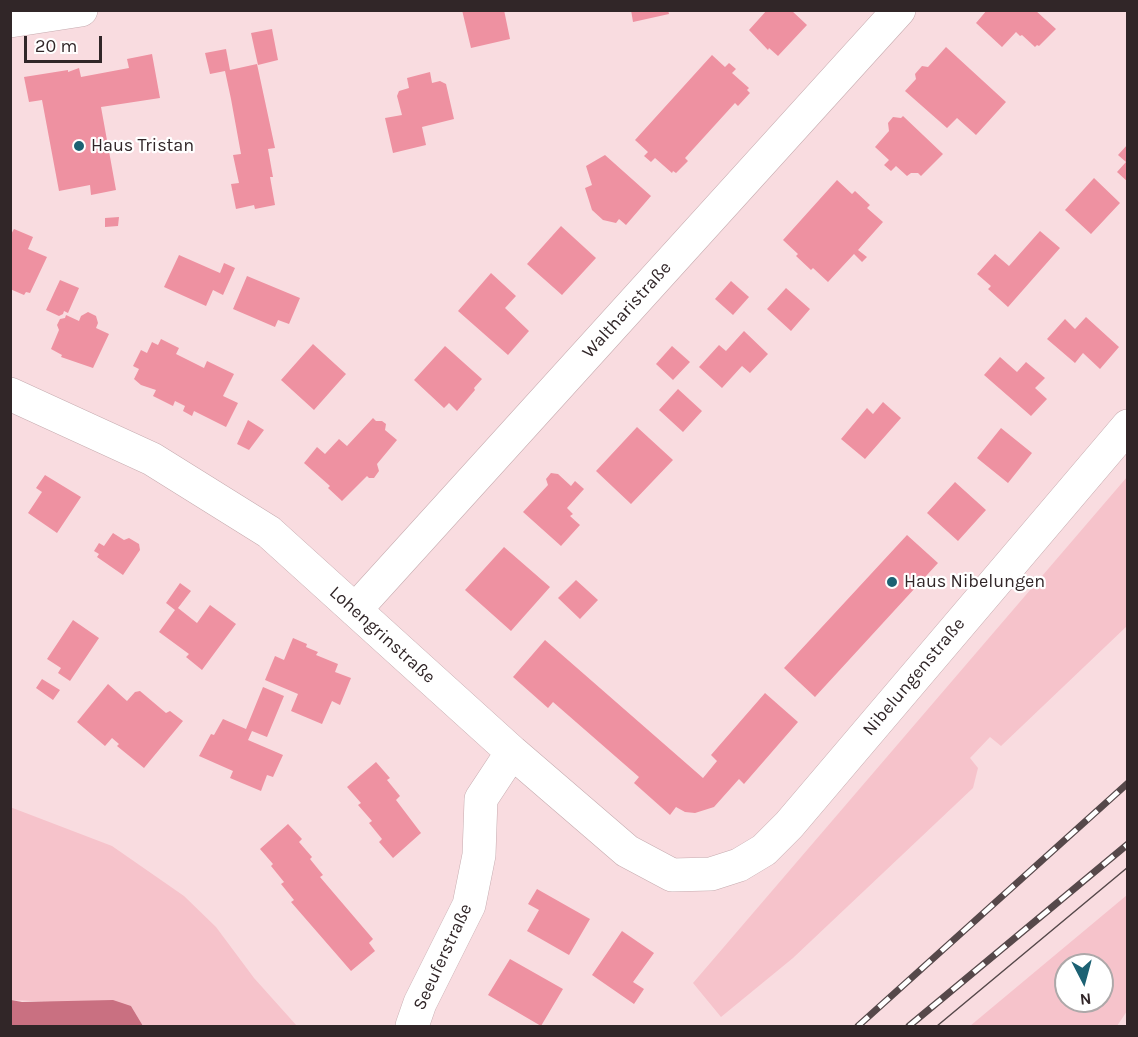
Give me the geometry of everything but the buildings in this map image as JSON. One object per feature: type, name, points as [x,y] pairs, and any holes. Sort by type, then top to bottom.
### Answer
[{"type":"street","points":[[10,21],[81,10]]},
{"type":"street","name":"Waltharistraße","points":[[355,610],[900,10]]},
{"type":"street","name":"Lohengrinstraße","points":[[10,394],[152,459],[269,532],[512,752],[627,851],[672,874],[711,874],[739,865]]},
{"type":"street","name":"Nibelungenstraße","points":[[739,865],[764,850],[789,825],[1128,426]]},
{"type":"street","name":"Seeuferstraße","points":[[412,1026],[420,1003],[469,905],[479,855],[481,799],[512,752]]},
{"type":"shaded area","points":[[1127,477],[1127,626],[1001,746],[990,737],[970,758],[978,768],[973,788],[793,958],[721,1017],[693,983]]},
{"type":"shaded area","points":[[10,807],[112,846],[184,896],[216,927],[254,978],[297,1026],[143,1026],[131,1006],[11,1000]]},
{"type":"shaded area","points":[[1127,895],[1127,1011],[1117,1026],[970,1026],[1054,956],[1054,1013],[1114,1013],[1114,953],[1057,953]]},
{"type":"shaded area","points":[[11,1000],[22,1002],[113,1000],[131,1006],[143,1026],[11,1026]]},
{"type":"tram line","points":[[937,1026],[1128,867]]},
{"type":"railway","points":[[858,1026],[1128,783]]},
{"type":"railway","points":[[909,1026],[1128,844]]},
{"type":"place","name":"Haus Tristan","points":[[79,146]]},
{"type":"place","name":"Haus Nibelungen","points":[[892,582]]}]
